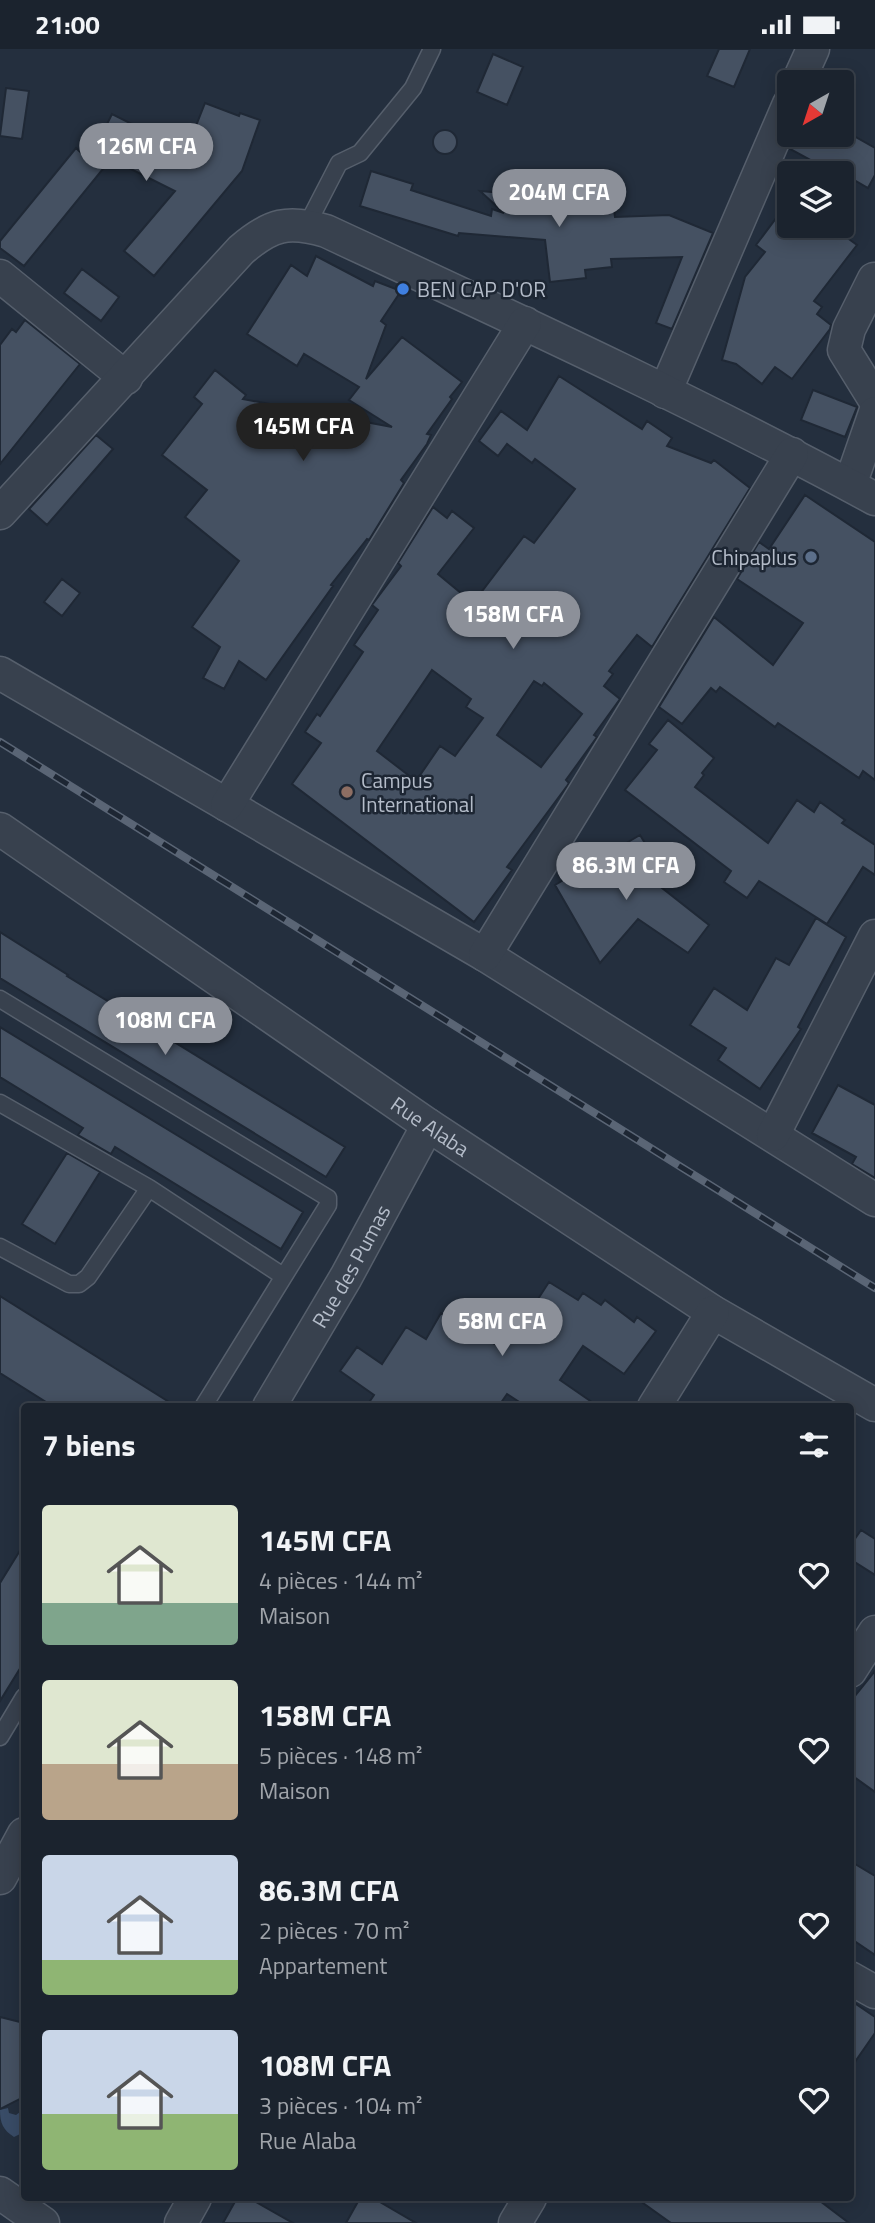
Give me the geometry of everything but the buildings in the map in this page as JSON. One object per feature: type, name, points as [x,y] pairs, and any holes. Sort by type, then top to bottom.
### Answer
[{"type":"street","points":[[804,70],[813,49]]},
{"type":"street","points":[[665,392],[777,132]]},
{"type":"street","points":[[0,513],[241,250],[259,235],[291,224],[307,225],[326,231],[525,323],[792,454],[863,492],[875,413]]},
{"type":"street","points":[[0,276],[126,378]]},
{"type":"street","points":[[874,279],[849,329],[844,350],[875,400]]},
{"type":"street","points":[[227,805],[525,323]]},
{"type":"street","points":[[485,955],[792,454]]},
{"type":"street","points":[[0,673],[485,955],[875,1200]]},
{"type":"street","name":"Rue Alaba","points":[[0,829],[428,1125],[713,1312],[875,1405]]},
{"type":"street","points":[[773,1135],[875,936]]},
{"type":"street","name":"Rue des Pumas","points":[[271,1403],[346,1277],[428,1125]]},
{"type":"street","points":[[656,1403],[713,1312]]},
{"type":"street","points":[[854,1665],[875,1632]]},
{"type":"street","points":[[0,1878],[21,1840]]},
{"type":"street","points":[[854,1980],[875,1992]]},
{"type":"street","points":[[0,2193],[43,2223]]},
{"type":"street","points":[[181,2223],[193,2201]]},
{"type":"street","points":[[515,2223],[528,2201]]},
{"type":"lane","points":[[307,225],[340,163],[360,153],[413,88],[432,49]]},
{"type":"lane","points":[[0,999],[326,1195],[328,1205],[205,1403]]},
{"type":"lane","points":[[0,1103],[149,1188],[283,1276]]},
{"type":"lane","points":[[0,1247],[69,1285],[79,1284],[89,1277],[149,1188]]},
{"type":"lane","points":[[0,1737],[21,1702]]},
{"type":"water","points":[[8,2108],[9,2113],[16,2115],[21,2111],[21,2134],[14,2137],[5,2129],[0,2110]]},
{"type":"railway","points":[[0,742],[875,1288]]},
{"type":"place","name":"BEN CAP D'OR","points":[[403,289]]},
{"type":"place","name":"Chipaplus","points":[[811,557]]},
{"type":"place","name":"Campus International","points":[[347,792]]}]
